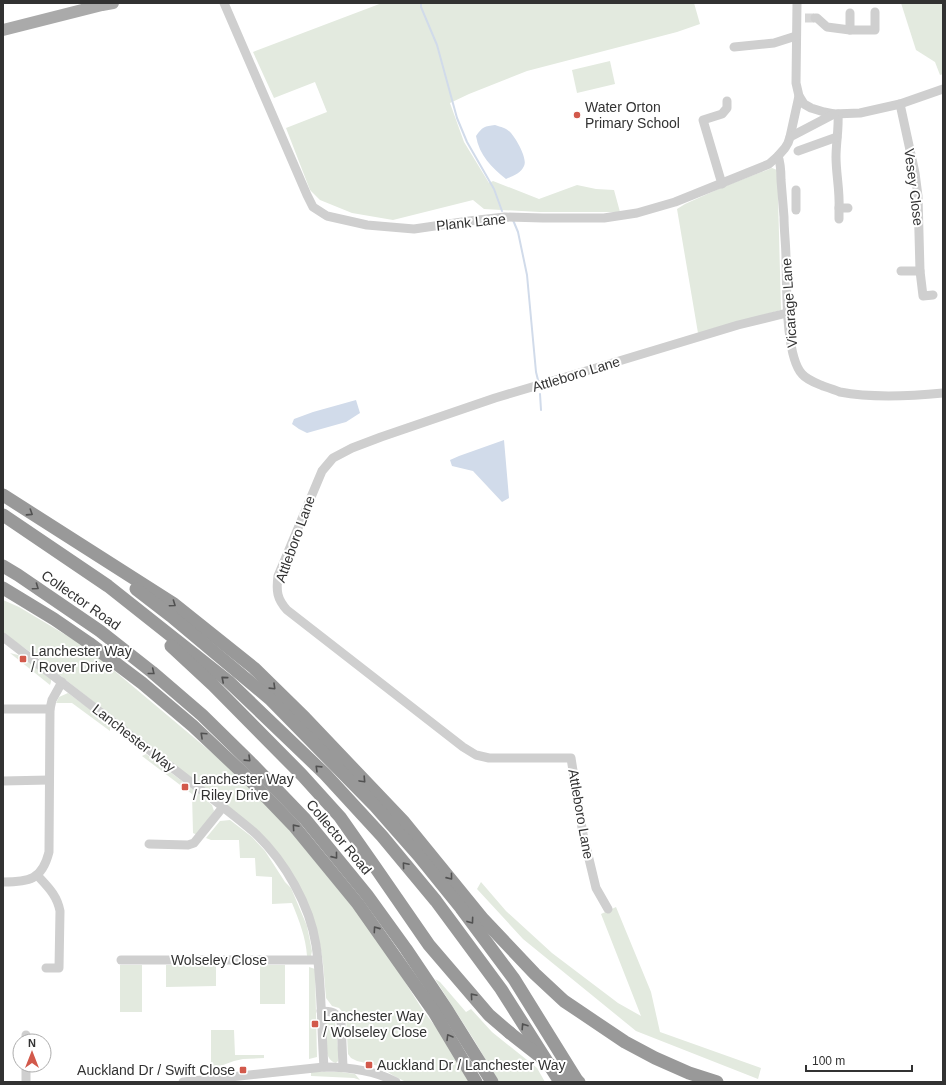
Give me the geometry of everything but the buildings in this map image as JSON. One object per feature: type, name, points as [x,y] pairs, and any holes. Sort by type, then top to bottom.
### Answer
[{"type":"highway","points":[[3,495],[174,604],[254,668],[306,718],[404,822],[484,919],[535,974],[564,1001],[625,1042],[649,1055],[689,1073],[716,1082]]},
{"type":"highway","points":[[3,516],[108,586],[228,681],[325,774],[382,836],[436,901],[500,989],[560,1082]]},
{"type":"highway","points":[[58,530],[171,616],[270,699],[375,806],[419,856],[461,908],[510,974],[579,1082]]},
{"type":"highway","name":"Collector Road","points":[[3,566],[100,631],[152,672],[202,716],[254,766],[300,814],[367,895],[406,949],[447,1010],[492,1082]]},
{"type":"highway","points":[[108,586],[213,685],[302,775],[340,817],[428,945],[489,1015],[552,1066],[579,1082]]},
{"type":"highway","name":"Collector Road","points":[[3,588],[54,619],[89,643],[136,679],[193,726],[246,776],[294,826],[363,910],[434,1012],[476,1082]]},
{"type":"main road","points":[[3,30],[105,4]]},
{"type":"street","name":"Plank Lane","points":[[224,3],[313,207],[327,216],[368,224],[414,228],[506,216],[543,218],[604,218],[637,214],[675,202],[769,164],[785,148],[790,137],[799,96]]},
{"type":"street","points":[[796,3],[801,18],[796,36],[796,83],[799,96],[804,104],[811,108],[836,114],[860,113],[900,104],[943,89]]},
{"type":"street","points":[[850,12],[850,30]]},
{"type":"street","points":[[815,18],[827,27],[850,30],[875,30],[875,12]]},
{"type":"street","points":[[734,47],[774,43],[796,36]]},
{"type":"street","points":[[722,184],[703,120],[722,114],[727,108],[727,101]]},
{"type":"street","name":"Vesey Close","points":[[900,104],[915,173],[918,196],[920,271],[923,296],[933,295]]},
{"type":"street","points":[[790,137],[836,114]]},
{"type":"street","points":[[836,114],[839,127],[836,159],[840,200],[844,208],[839,219]]},
{"type":"street","points":[[798,151],[837,137]]},
{"type":"street","name":"Vicarage Lane","points":[[778,156],[781,170],[783,201],[789,334],[795,362],[802,374],[807,379],[840,392],[876,396],[927,395],[943,393]]},
{"type":"street","points":[[796,190],[796,210]]},
{"type":"street","points":[[783,201],[796,201]]},
{"type":"street","points":[[901,271],[920,271]]},
{"type":"street","name":"Attleboro Lane","points":[[608,909],[596,888],[583,834],[571,758],[489,758],[476,755],[463,747],[287,610],[281,603],[278,595],[278,576],[322,471],[333,458],[352,448],[496,398],[738,325],[788,313]]},
{"type":"street","points":[[3,592],[54,619]]},
{"type":"street","name":"Lanchester Way","points":[[3,637],[224,807],[256,834],[286,870],[310,920],[316,945],[324,1067]]},
{"type":"street","points":[[3,882],[22,882],[30,879],[42,871],[48,859],[50,709],[52,700],[62,682]]},
{"type":"street","points":[[3,709],[50,709]]},
{"type":"street","points":[[3,781],[49,780]]},
{"type":"street","points":[[149,844],[188,845],[194,843],[224,807]]},
{"type":"street","points":[[37,875],[59,902],[60,911],[59,968],[46,968]]},
{"type":"street","name":"Wolseley Close","points":[[121,960],[317,960]]},
{"type":"street","points":[[321,1011],[338,1015],[341,1021],[343,1067]]},
{"type":"street","points":[[183,1082],[251,1078],[324,1067],[343,1067],[371,1072],[396,1082]]},
{"type":"street","points":[[368,1082],[371,1072]]},
{"type":"shaded area","points":[[382,3],[694,3],[700,24],[677,32],[527,71],[450,103],[464,142],[489,183],[493,181],[539,199],[577,185],[596,189],[614,190],[620,212],[540,212],[484,209],[473,200],[393,220],[352,213],[320,200],[310,190],[286,128],[327,112],[315,82],[274,98],[253,52]]},
{"type":"shaded area","points":[[901,3],[943,3],[943,74],[940,75],[935,62],[916,50]]},
{"type":"shaded area","points":[[610,61],[615,84],[577,93],[572,70]]},
{"type":"shaded area","points":[[772,168],[777,170],[780,178],[778,197],[781,310],[698,333],[677,209],[723,187]]},
{"type":"shaded area","points":[[3,600],[19,607],[86,647],[248,783],[293,834],[352,906],[383,947],[424,1012],[443,1036],[470,1082],[406,1082],[379,1066],[357,1061],[351,1058],[348,1054],[346,1016],[339,1008],[332,1006],[326,998],[320,944],[271,846],[90,699],[33,654],[3,633]]},
{"type":"shaded area","points":[[10,653],[22,656],[51,679],[50,685]]},
{"type":"shaded area","points":[[68,693],[110,724],[110,731],[72,703],[56,703],[59,697]]},
{"type":"shaded area","points":[[146,754],[212,805],[214,811],[197,835],[193,833],[192,794],[142,756]]},
{"type":"shaded area","points":[[230,820],[252,837],[265,851],[285,882],[291,888],[307,926],[312,951],[311,956],[307,956],[304,936],[292,903],[272,904],[272,877],[256,876],[255,858],[240,858],[239,840],[211,840],[206,838],[220,821]]},
{"type":"shaded area","points":[[481,882],[506,911],[552,953],[618,1003],[641,1016],[601,914],[616,907],[651,992],[660,1032],[761,1068],[758,1079],[636,1031],[523,939],[477,889]]},
{"type":"shaded area","points":[[120,965],[142,965],[142,1012],[120,1012]]},
{"type":"shaded area","points":[[166,965],[216,965],[216,986],[166,987]]},
{"type":"shaded area","points":[[260,965],[285,965],[285,1004],[260,1004]]},
{"type":"shaded area","points":[[309,967],[315,969],[317,1057],[309,1059]]},
{"type":"shaded area","points":[[435,979],[440,982],[466,1012],[471,1009],[492,1032],[537,1068],[545,1082],[499,1082]]},
{"type":"shaded area","points":[[332,1018],[335,1020],[338,1048],[338,1061],[336,1063],[329,1057],[325,1039],[326,1022]]},
{"type":"shaded area","points":[[211,1030],[234,1030],[235,1055],[264,1055],[264,1058],[243,1059],[211,1067]]},
{"type":"shaded area","points":[[311,1072],[341,1072],[355,1074],[360,1080],[354,1078],[311,1076]]},
{"type":"water","points":[[495,125],[510,132],[523,154],[525,163],[521,171],[506,179],[483,155],[476,136],[484,128]]},
{"type":"water","points":[[356,400],[360,413],[346,422],[307,433],[292,424],[294,419]]},
{"type":"water","points":[[504,440],[509,498],[502,502],[473,471],[452,466],[450,460]]},
{"type":"waterway","points":[[421,3],[421,7],[437,45],[457,118],[467,142],[494,189],[502,211]]},
{"type":"waterway","points":[[513,220],[518,232],[527,275],[538,380]]},
{"type":"waterway","points":[[540,394],[541,410]]},
{"type":"tunnel","points":[[805,18],[815,18]]},
{"type":"place","name":"Water Orton Primary School","points":[[577,115]]},
{"type":"place","name":"Lanchester Way / Rover Drive","points":[[23,659]]},
{"type":"place","name":"Lanchester Way / Riley Drive","points":[[185,787]]},
{"type":"place","name":"Lanchester Way / Wolseley Close","points":[[315,1024]]},
{"type":"place","name":"Auckland Dr / Lanchester Way","points":[[369,1065]]},
{"type":"place","name":"Auckland Dr / Swift Close","points":[[243,1070]]}]
